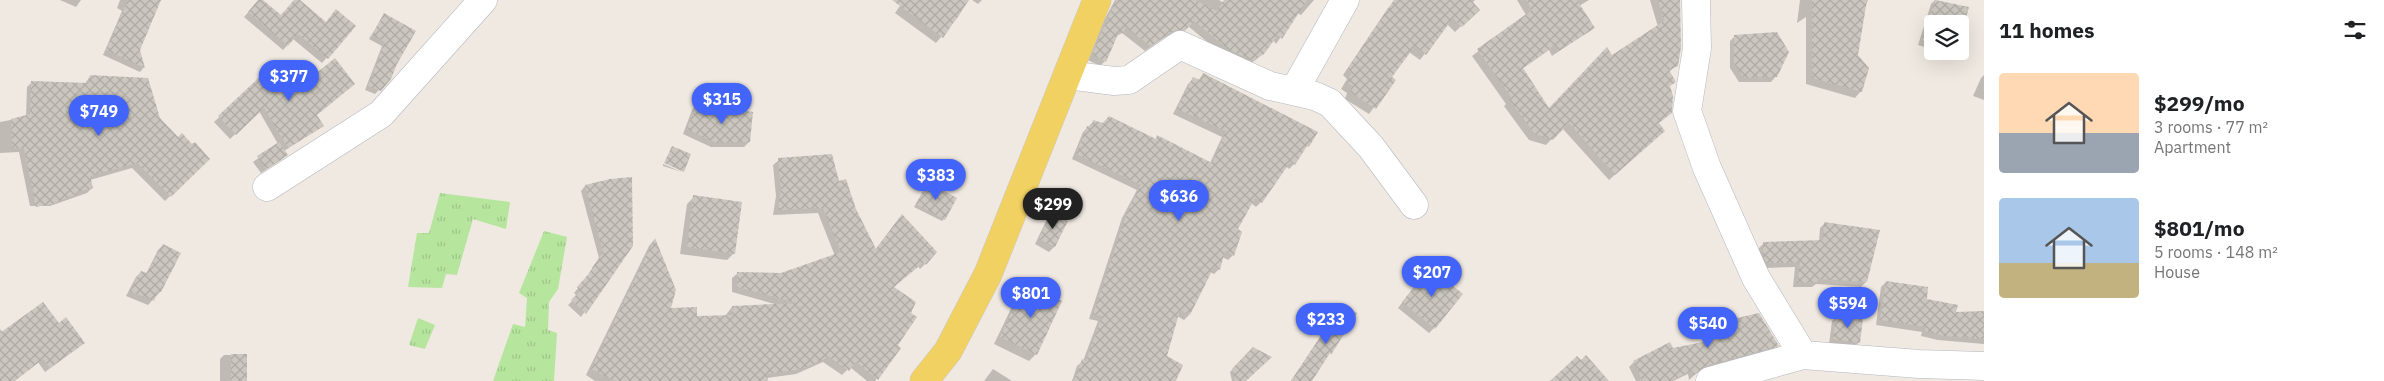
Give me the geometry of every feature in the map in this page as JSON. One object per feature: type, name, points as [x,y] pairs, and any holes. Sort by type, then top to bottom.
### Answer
[{"type":"main road","points":[[924,381],[948,351],[988,274],[1097,0]]},
{"type":"street","points":[[267,186],[381,114],[483,0]]},
{"type":"street","points":[[1294,91],[1345,0]]},
{"type":"street","points":[[1696,0],[1697,48],[1687,111],[1707,168],[1756,278],[1803,355]]},
{"type":"street","points":[[1068,75],[1114,82],[1129,80],[1180,45],[1270,86],[1315,96],[1330,103],[1371,147],[1414,205]]},
{"type":"street","points":[[1710,381],[1803,355],[1919,364],[1984,366]]},
{"type":"green space","points":[[440,193],[510,202],[506,229],[473,219],[457,275],[446,274],[442,288],[408,287],[417,233],[429,233]]},
{"type":"green space","points":[[544,231],[567,237],[558,289],[549,302],[548,330],[557,333],[554,381],[493,381],[513,324],[525,327],[527,298],[519,293]]},
{"type":"green space","points":[[418,318],[435,325],[425,349],[409,345]]},
{"type":"building","points":[[128,0],[161,0],[140,50],[145,68],[106,50]]},
{"type":"building","points":[[258,0],[263,0],[281,15],[294,0],[300,0],[326,22],[336,9],[356,26],[328,59],[298,34],[288,46],[248,12]]},
{"type":"building","points":[[892,0],[969,0],[943,38]]},
{"type":"building","points":[[1116,0],[1195,0],[1217,11],[1224,0],[1307,0],[1282,39],[1278,35],[1264,54],[1253,61],[1229,50],[1194,21],[1185,31],[1178,30],[1172,32],[1150,46],[1126,27],[1123,33],[1119,32],[1106,62],[1092,54]]},
{"type":"building","points":[[1394,0],[1471,0],[1480,10],[1462,27],[1453,18],[1426,55],[1415,46],[1392,77],[1396,80],[1376,109],[1350,92],[1352,86],[1346,82],[1352,73],[1348,68]]},
{"type":"building","points":[[1526,0],[1577,0],[1595,28],[1559,51],[1555,45],[1523,68],[1549,108],[1607,47],[1612,55],[1664,21],[1658,0],[1680,0],[1681,47],[1678,66],[1669,70],[1676,82],[1670,86],[1673,96],[1672,113],[1659,123],[1665,131],[1615,175],[1569,123],[1553,140],[1535,134],[1509,99],[1511,97],[1477,49],[1532,10]]},
{"type":"building","points":[[1812,0],[1867,0],[1858,55],[1869,68],[1862,92],[1812,78]]},
{"type":"building","points":[[1935,0],[1969,7],[1967,15],[1930,15]]},
{"type":"building","points":[[384,13],[416,31],[397,64],[391,79],[381,91],[368,86],[385,42],[372,35]]},
{"type":"building","points":[[1777,32],[1789,52],[1777,77],[1744,78],[1734,63],[1734,35]]},
{"type":"building","points":[[335,58],[355,84],[317,115],[324,126],[288,148],[264,108],[236,135],[218,116],[270,67],[293,92]]},
{"type":"building","points":[[1203,73],[1318,132],[1295,165],[1291,161],[1262,203],[1255,198],[1238,229],[1242,232],[1234,256],[1225,251],[1220,270],[1214,267],[1190,315],[1180,310],[1167,356],[1183,365],[1176,381],[1074,381],[1082,359],[1086,361],[1102,316],[1093,314],[1127,212],[1141,185],[1076,154],[1087,126],[1092,126],[1093,120],[1103,123],[1109,116],[1156,139],[1157,135],[1212,163],[1226,131],[1177,109],[1193,77],[1200,80]]},
{"type":"building","points":[[90,75],[148,78],[160,118],[178,137],[182,133],[192,144],[195,142],[210,159],[171,197],[137,163],[90,176],[93,188],[77,192],[79,193],[52,204],[36,207],[24,148],[12,148],[11,119],[30,114],[31,81],[89,83]]},
{"type":"building","points":[[697,103],[734,114],[734,109],[753,112],[750,142],[716,143],[687,129]]},
{"type":"building","points":[[279,142],[288,155],[266,169],[257,156]]},
{"type":"building","points":[[672,146],[691,154],[684,172],[664,163]]},
{"type":"building","points":[[832,154],[839,181],[846,179],[856,209],[876,249],[902,214],[937,252],[926,265],[924,262],[894,287],[916,302],[911,313],[917,317],[898,345],[901,348],[878,380],[856,362],[849,371],[829,357],[802,369],[767,374],[768,381],[615,381],[591,369],[655,238],[676,290],[671,308],[697,307],[697,316],[732,315],[732,306],[797,303],[737,287],[737,272],[781,273],[841,252],[823,208],[778,210],[781,189],[778,158]]},
{"type":"building","points":[[632,177],[633,246],[586,314],[571,300],[580,291],[577,287],[593,269],[603,252],[585,185],[610,179]]},
{"type":"building","points":[[928,182],[957,198],[945,220],[916,204]]},
{"type":"building","points":[[693,195],[742,202],[735,254],[687,247]]},
{"type":"building","points":[[1051,212],[1068,221],[1055,247],[1039,239]]},
{"type":"building","points":[[1824,222],[1880,230],[1867,282],[1819,279],[1818,282],[1797,283],[1800,263],[1767,263],[1763,256],[1763,242],[1823,240]]},
{"type":"building","points":[[163,244],[181,253],[161,292],[158,291],[154,301],[130,291],[141,271],[147,273]]},
{"type":"building","points":[[1430,267],[1463,294],[1435,329],[1402,302]]},
{"type":"building","points":[[1886,281],[1928,287],[1927,299],[1958,305],[1956,312],[1984,311],[1984,339],[1944,336],[1925,331],[1926,327],[1880,320]]},
{"type":"building","points":[[1025,284],[1062,301],[1037,355],[1000,337]]},
{"type":"building","points":[[43,302],[59,323],[66,317],[85,343],[50,368],[43,359],[15,381],[0,381],[0,333]]},
{"type":"building","points":[[1342,304],[1357,313],[1331,355],[1330,353],[1312,381],[1291,381]]},
{"type":"building","points":[[1759,313],[1779,346],[1706,366],[1693,376],[1692,370],[1671,381],[1643,381],[1633,361],[1670,342],[1673,348],[1708,341],[1706,325]]},
{"type":"building","points":[[1836,315],[1863,319],[1860,343],[1833,339]]},
{"type":"building","points":[[1253,347],[1272,357],[1246,381],[1235,381],[1232,369]]},
{"type":"building","points":[[231,354],[247,354],[247,381],[231,381]]},
{"type":"building","points":[[1586,355],[1609,381],[1550,381],[1577,356],[1581,360]]}]
